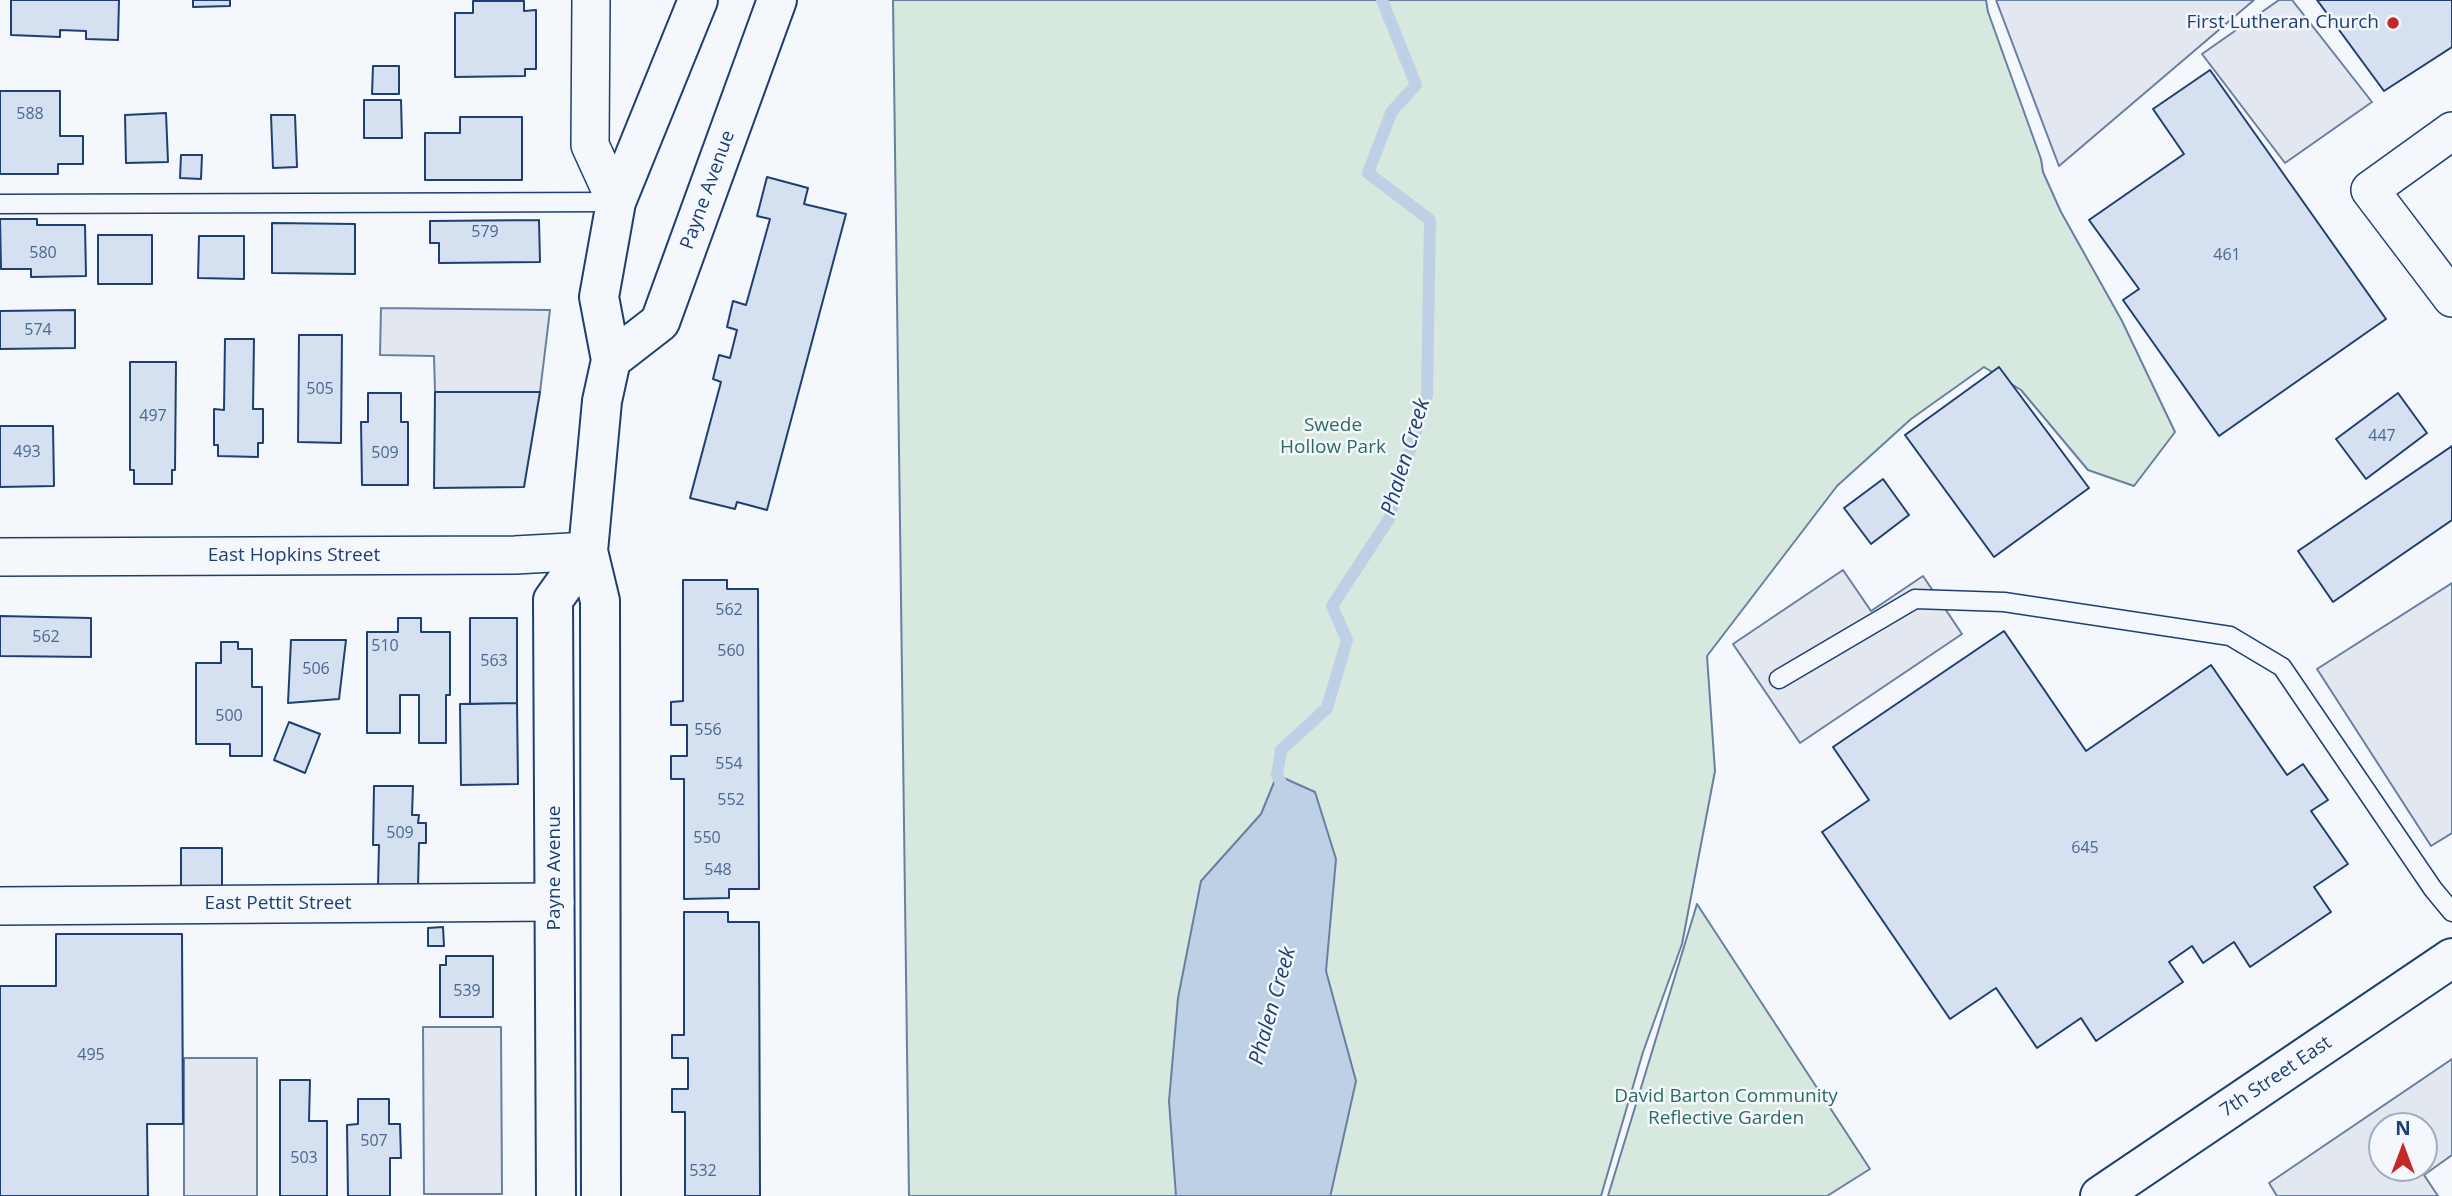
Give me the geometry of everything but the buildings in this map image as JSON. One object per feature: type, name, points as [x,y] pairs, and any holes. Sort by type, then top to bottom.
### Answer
[{"type":"street","points":[[591,0],[590,145],[616,202]]},
{"type":"street","points":[[601,1196],[600,601],[588,551],[602,401],[611,360],[599,297],[616,202],[698,0]]},
{"type":"street","name":"Payne Avenue","points":[[611,360],[660,323],[777,0]]},
{"type":"street","points":[[2452,131],[2370,190],[2452,298]]},
{"type":"street","name":"Payne Avenue","points":[[556,1196],[553,600],[588,551]]},
{"type":"street","name":"East Hopkins Street","points":[[0,557],[502,555],[588,551]]},
{"type":"street","name":"East Pettit Street","points":[[0,906],[555,902]]},
{"type":"street","name":"7th Street East","points":[[2100,1196],[2452,958]]},
{"type":"lane","points":[[0,204],[616,202]]},
{"type":"lane","points":[[1780,679],[1915,600],[2004,602],[2230,636],[2282,667],[2433,889],[2452,912]]},
{"type":"green space","name":"Swede Hollow Park","points":[[893,0],[1986,0],[2041,159],[2043,172],[2061,212],[2122,321],[2175,432],[2134,486],[2088,470],[2021,390],[1984,367],[1911,419],[1837,486],[1707,656],[1715,771],[1682,944],[1643,1052],[1601,1196],[909,1196]]},
{"type":"green space","name":"David Barton Community Reflective Garden","points":[[1697,904],[1870,1169],[1827,1196],[1608,1196]]},
{"type":"shaded area","points":[[1996,0],[2254,0],[2059,166]]},
{"type":"shaded area","points":[[2279,0],[2292,0],[2372,102],[2285,163],[2202,54]]},
{"type":"shaded area","points":[[381,308],[550,310],[540,392],[435,392],[434,356],[380,355]]},
{"type":"shaded area","points":[[1843,570],[1871,611],[1923,576],[1962,634],[1800,743],[1733,644]]},
{"type":"shaded area","points":[[2452,583],[2452,833],[2431,846],[2317,669]]},
{"type":"shaded area","points":[[423,1027],[501,1027],[502,1194],[424,1194]]},
{"type":"shaded area","points":[[184,1058],[257,1058],[257,1196],[184,1196]]},
{"type":"shaded area","points":[[2452,1059],[2452,1155],[2438,1165],[2438,1112],[2374,1112]]},
{"type":"shaded area","points":[[2368,1116],[2368,1182],[2429,1182],[2438,1196],[2277,1196],[2269,1183]]},
{"type":"water","points":[[1277,775],[1315,792],[1336,859],[1326,971],[1356,1081],[1331,1193],[1330,1196],[1176,1196],[1169,1101],[1178,998],[1201,881],[1261,814]]},
{"type":"waterway","name":"Phalen Creek","points":[[1284,789],[1277,775],[1281,750],[1327,708],[1347,640],[1332,606],[1389,519],[1427,395],[1430,220],[1368,173],[1392,111],[1416,85],[1382,0]]},
{"type":"place","name":"First Lutheran Church","points":[[2393,23]]}]
